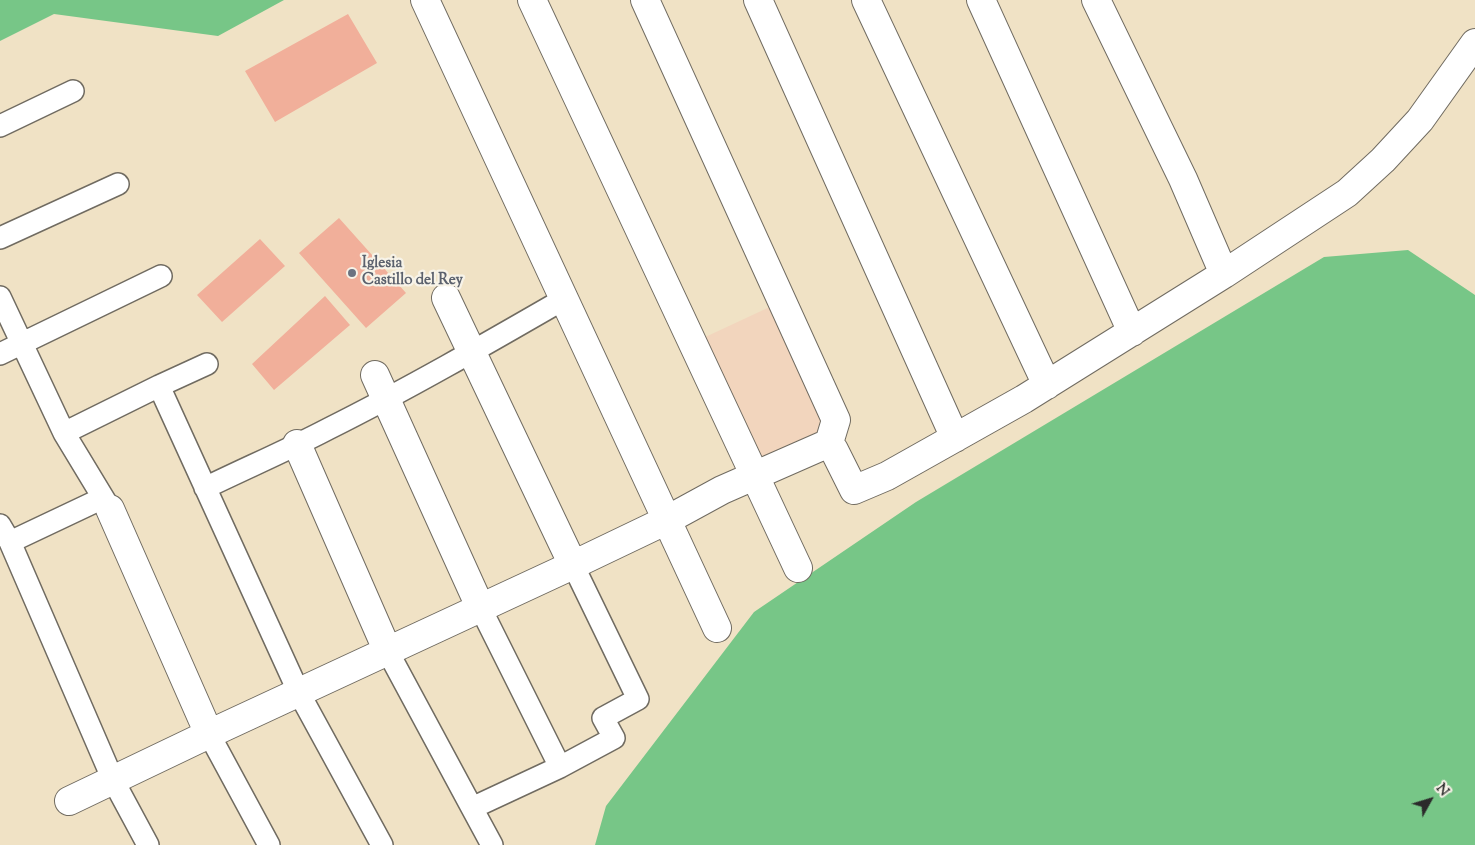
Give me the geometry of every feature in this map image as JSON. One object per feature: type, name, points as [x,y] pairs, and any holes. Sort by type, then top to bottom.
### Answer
[{"type":"street","points":[[425,0],[717,628]]},
{"type":"street","points":[[532,0],[798,568]]},
{"type":"street","points":[[70,801],[209,734],[573,565],[667,520],[722,490],[829,443],[836,420],[645,0]]},
{"type":"street","points":[[758,0],[955,438]]},
{"type":"street","points":[[866,0],[1047,385]]},
{"type":"street","points":[[980,0],[1132,332]]},
{"type":"street","points":[[1096,0],[1183,179],[1224,274]]},
{"type":"street","points":[[829,443],[854,490],[887,476],[1047,385],[1224,274],[1347,193],[1383,160],[1420,120],[1475,42]]},
{"type":"street","points":[[0,126],[74,91]]},
{"type":"street","points":[[0,238],[118,184]]},
{"type":"street","points":[[0,354],[21,342],[161,276]]},
{"type":"street","points":[[0,297],[64,433],[106,504],[209,734],[269,845]]},
{"type":"street","points":[[446,298],[638,699],[604,718],[614,738],[560,767],[472,808]]},
{"type":"street","points":[[205,488],[297,444],[380,387],[472,352],[564,299]]},
{"type":"street","points":[[64,433],[207,364]]},
{"type":"street","points":[[159,386],[299,693],[382,845]]},
{"type":"street","points":[[380,387],[480,609],[560,767]]},
{"type":"street","points":[[297,444],[388,652],[492,845]]},
{"type":"street","points":[[106,504],[3,531],[113,780],[148,845]]},
{"type":"shaded area","points":[[774,305],[828,422],[825,432],[759,466],[701,339]]},
{"type":"green space","points":[[0,0],[284,0],[218,36],[54,14],[0,41]]},
{"type":"green space","points":[[1408,250],[1475,295],[1475,845],[595,845],[606,806],[754,612],[916,502],[1324,257]]},
{"type":"building","points":[[348,14],[377,63],[275,122],[245,71]]},
{"type":"building","name":"Iglesia Castillo del Rey","points":[[339,218],[406,293],[366,328],[299,253]]},
{"type":"building","points":[[260,239],[285,266],[222,322],[197,295]]},
{"type":"building","points":[[325,296],[350,325],[274,390],[252,364]]},
{"type":"place","name":"Iglesia Castillo del Rey","points":[[352,273]]}]
